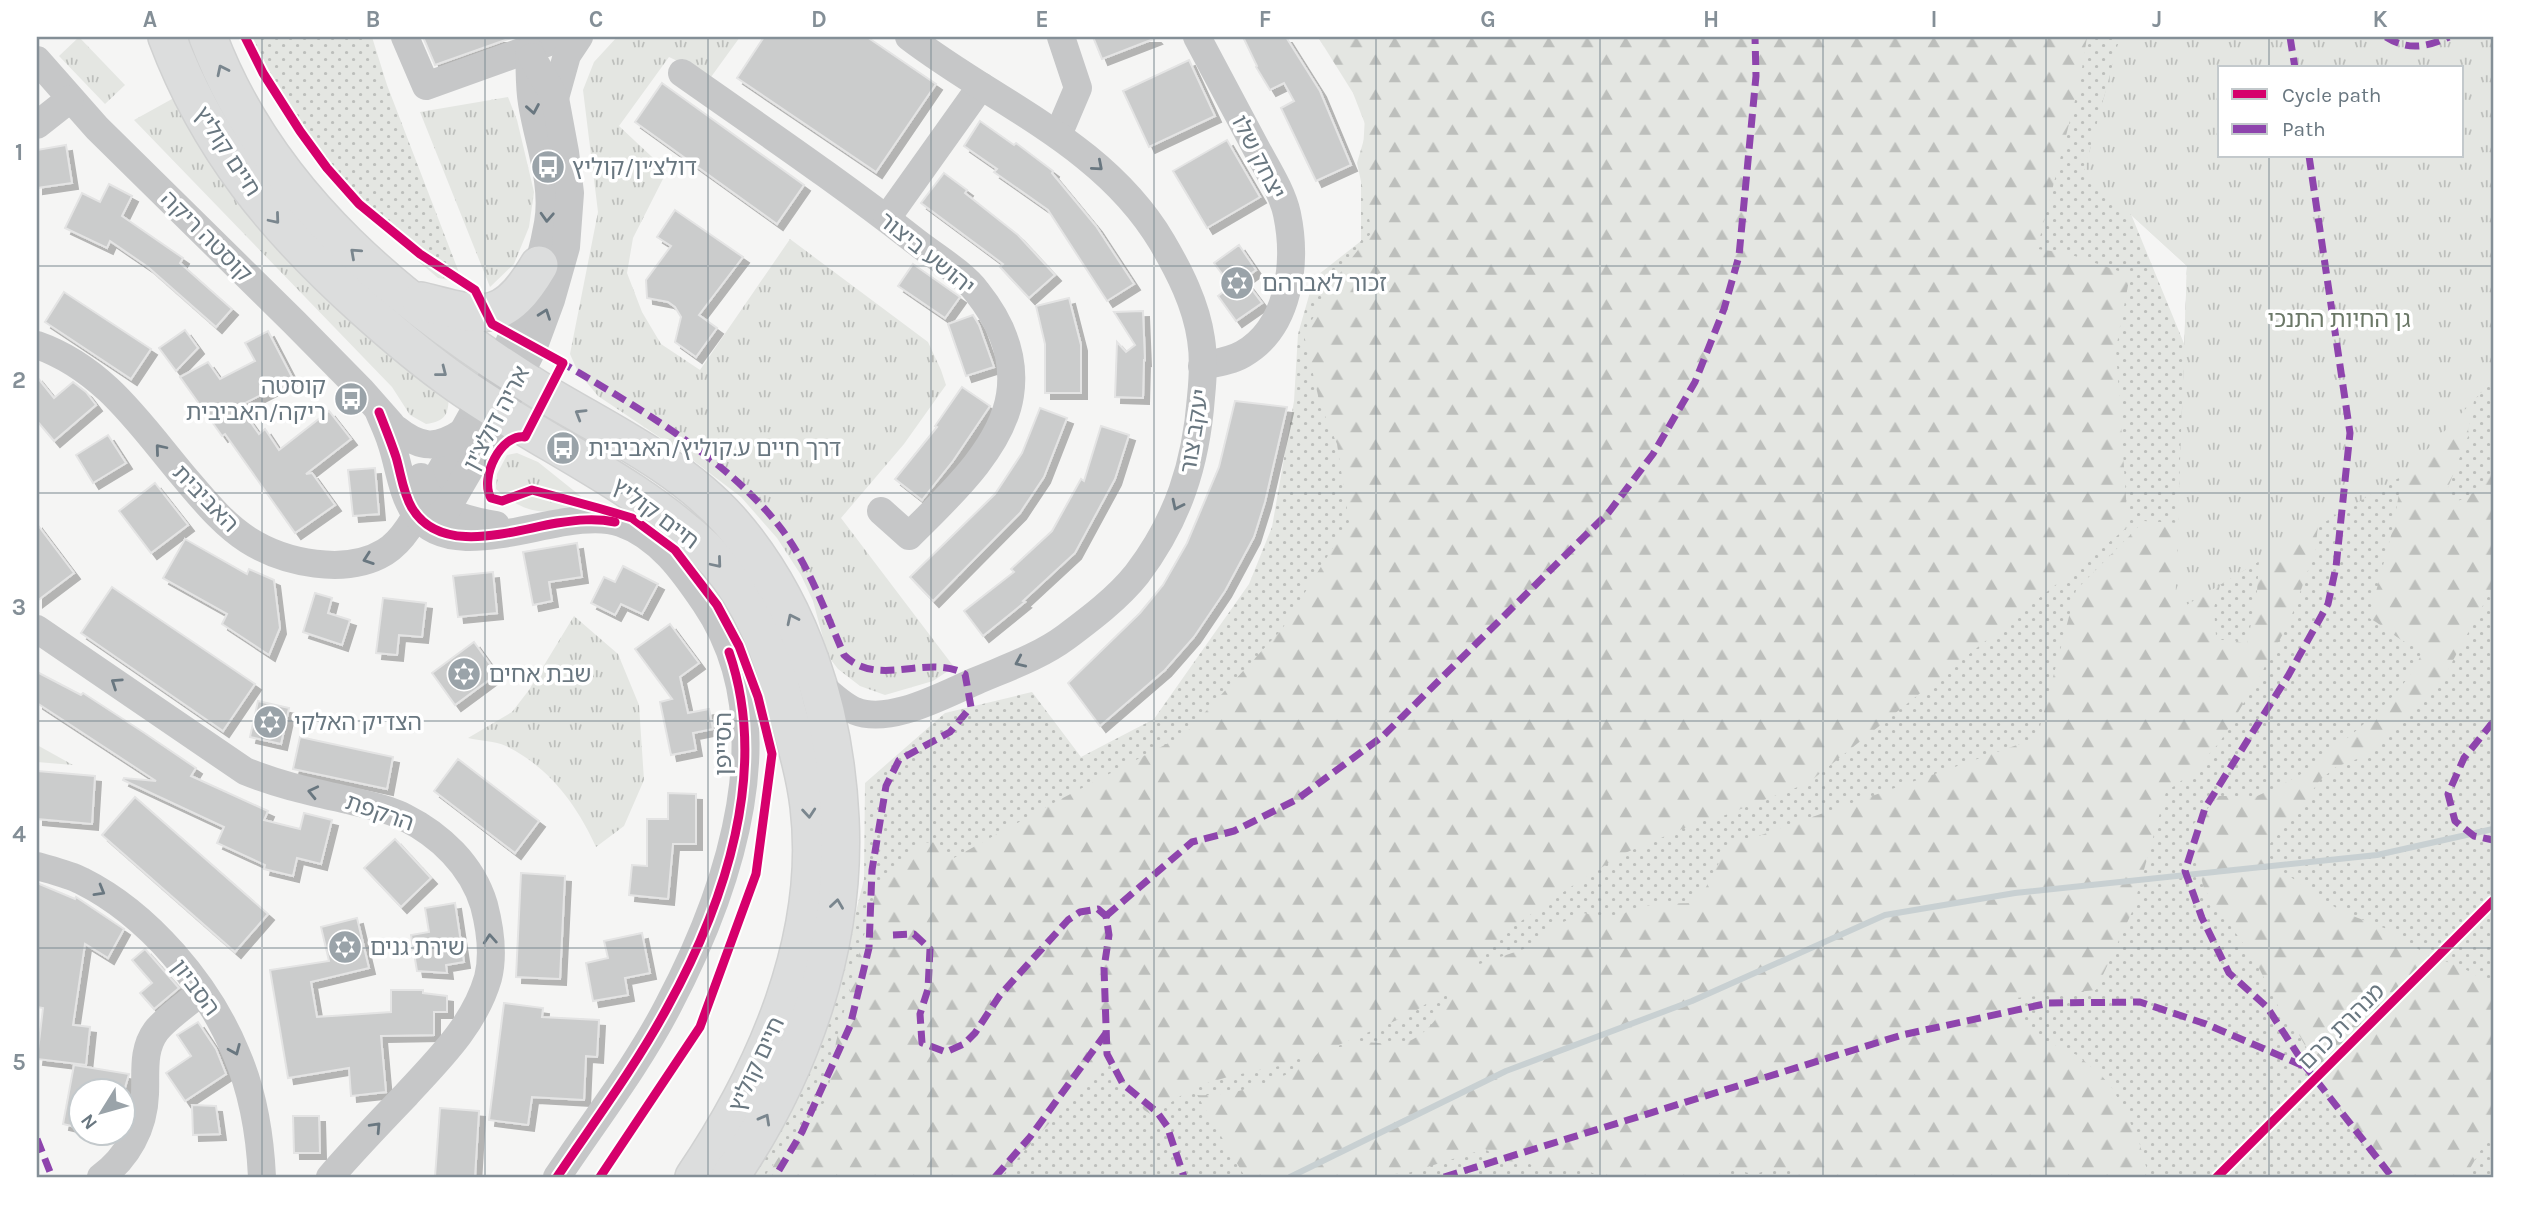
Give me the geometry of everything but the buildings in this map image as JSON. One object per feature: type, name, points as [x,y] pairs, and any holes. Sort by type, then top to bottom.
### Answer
[{"type":"main road","name":"חיים קוליץ","points":[[167,37],[178,67],[219,145],[239,175],[290,237],[386,326],[459,385],[603,473],[668,518],[708,552],[747,605],[763,637],[781,688],[809,805],[811,851],[808,897],[785,1002],[749,1085],[694,1177]]},
{"type":"main road","name":"חיים קוליץ","points":[[208,37],[250,123],[288,181],[348,247],[406,298],[449,331],[666,467],[697,490],[729,520],[772,580],[808,653],[831,736],[839,803],[841,851],[836,912],[814,1011],[776,1098],[730,1177]]},
{"type":"main road","points":[[406,298],[460,312],[498,311],[513,302],[525,289],[539,265]]},
{"type":"street","points":[[405,37],[426,86],[525,43],[563,37]]},
{"type":"street","points":[[555,98],[567,55],[579,37]]},
{"type":"street","name":"יעקב צור","points":[[817,682],[854,710],[872,715],[889,714],[936,699],[1031,657],[1063,639],[1102,608],[1136,575],[1164,532],[1182,494],[1194,454],[1200,413],[1202,340],[1193,304],[1161,240],[1137,205],[1112,178],[1058,135],[909,37]]},
{"type":"street","points":[[1058,135],[1078,88],[1061,37]]},
{"type":"street","name":"יצחק שלו","points":[[1197,37],[1274,181],[1287,213],[1290,254],[1286,290],[1278,318],[1262,340],[1235,357],[1202,366]]},
{"type":"street","name":"אריה דולצ'ין","points":[[509,371],[513,335],[539,265],[549,220],[547,176],[532,102],[525,43]]},
{"type":"street","name":"אריה דולצ'ין","points":[[430,506],[551,300],[566,247],[570,222],[570,193],[555,98],[525,43]]},
{"type":"street","name":"קוסטה ריקה","points":[[37,60],[70,99],[342,370],[387,421],[414,452],[430,506]]},
{"type":"street","name":"יהושע ביצור","points":[[682,73],[887,218],[975,288],[1003,333],[1012,365],[1010,396],[994,437],[958,486],[909,536],[881,511]]},
{"type":"street","points":[[887,218],[981,86]]},
{"type":"street","points":[[37,125],[70,99]]},
{"type":"street","name":"האביבית","points":[[37,345],[87,369],[116,395],[208,506],[249,541],[276,553],[304,561],[332,564],[354,563],[373,558],[394,545],[430,506]]},
{"type":"street","name":"אריה דולצ'ין","points":[[430,506],[463,432],[491,405]]},
{"type":"street","points":[[387,421],[408,438],[429,445],[447,442],[463,432]]},
{"type":"street","name":"הסייפן","points":[[430,506],[431,527],[467,536],[495,536],[530,528],[597,519],[621,523],[644,535],[670,556],[710,611],[726,644],[742,698],[742,794],[729,863],[691,960],[649,1040],[557,1177]]},
{"type":"street","name":"הרקפת","points":[[37,629],[245,771],[281,784],[401,815],[422,826],[442,842],[471,875],[482,898],[489,925],[491,954],[488,977],[480,1000],[449,1049],[330,1177]]},
{"type":"street","name":"הסביון","points":[[37,866],[80,879],[115,900],[145,924],[201,992],[221,1020],[237,1054],[257,1120],[262,1177]]},
{"type":"street","points":[[101,1177],[115,1167],[129,1150],[145,1097],[144,1061],[155,1032],[201,992]]},
{"type":"green space","points":[[79,37],[125,85],[105,104],[59,56]]},
{"type":"green space","points":[[249,37],[372,37],[387,85],[463,283],[438,278],[381,229],[310,150],[249,51]]},
{"type":"green space","points":[[617,37],[740,37],[711,77],[669,57],[619,126],[667,171],[633,238],[627,273],[642,312],[661,344],[700,370],[790,239],[928,342],[946,385],[904,444],[841,518],[954,667],[933,681],[885,695],[860,686],[838,669],[828,656],[813,601],[801,575],[777,538],[741,497],[686,455],[598,396],[578,372],[570,354],[598,212],[583,90],[594,62]]},
{"type":"green space","points":[[1318,37],[2087,37],[2080,81],[2037,249],[2066,253],[2130,275],[2116,349],[2128,527],[1808,783],[1710,821],[1706,819],[1625,853],[1511,928],[1468,968],[1533,946],[1559,924],[1583,913],[1615,919],[1642,907],[1691,903],[1705,889],[1729,843],[1747,840],[2037,738],[2076,590],[2144,521],[2178,523],[2187,266],[2084,172],[2120,37],[2493,37],[2493,380],[2474,401],[2469,434],[2447,490],[2450,503],[2464,498],[2480,487],[2493,470],[2493,587],[2432,694],[2373,753],[2336,767],[2320,780],[2296,814],[2269,845],[2270,858],[2282,871],[2328,903],[2345,913],[2392,931],[2424,953],[2463,968],[2493,985],[2493,1129],[2465,1177],[2394,1177],[2368,1151],[2342,1112],[2297,1031],[2282,1014],[2255,960],[2204,889],[2189,829],[2219,796],[2251,799],[2313,766],[2376,713],[2416,665],[2423,649],[2402,640],[2369,618],[2393,528],[2402,476],[2318,526],[2315,551],[2289,623],[2257,681],[2220,742],[2192,773],[2166,792],[2132,912],[2096,990],[2016,998],[2012,1016],[2044,1040],[2077,1055],[2113,1089],[2138,1138],[2149,1177],[1801,1177],[1790,1171],[1778,1170],[1754,1175],[1729,1171],[1715,1177],[1637,1177],[1620,1174],[1616,1177],[1600,1177],[1579,1166],[1538,1167],[1524,1162],[1503,1161],[1485,1149],[1408,1173],[1352,1177],[1245,1177],[1197,1095],[1228,1093],[1263,1084],[1296,1069],[1320,1051],[1279,1066],[1194,1087],[1152,1115],[1144,1110],[1110,1056],[1001,1177],[764,1177],[803,1124],[827,1100],[836,1042],[876,890],[919,843],[937,842],[952,859],[1184,735],[1282,629],[1349,522],[1337,444],[1320,404],[1304,335],[1330,286],[1372,232],[1357,163],[1367,129],[1353,93]],"holes":[[[2259,561],[2257,591],[2247,645],[2234,640],[2221,640],[2216,636],[2214,608],[2220,585]],[[1450,988],[1448,997],[1433,1023],[1410,1041],[1391,1044],[1361,1042],[1334,1047],[1411,1014]]]},
{"type":"green space","points":[[1325,37],[2134,37],[2115,175],[2264,539],[2403,475],[2493,380],[2493,1177],[746,1177],[785,1124],[833,1005],[864,879],[865,783],[945,713],[1032,692],[1081,757],[1154,719],[1249,584],[1272,527],[1294,401],[1298,334],[1314,278],[1361,241],[1365,116]]},
{"type":"green space","name":"גן החיות התנכי","points":[[2120,37],[2493,37],[2493,380],[2403,475],[2175,612],[2187,266],[2084,172]]},
{"type":"green space","points":[[181,94],[449,396],[447,412],[442,419],[426,424],[410,415],[392,387],[134,120]]},
{"type":"green space","points":[[508,97],[517,120],[534,192],[529,227],[514,264],[490,287],[420,112]]},
{"type":"green space","points":[[517,453],[538,462],[593,506],[542,511],[531,510],[508,499],[496,489],[497,474],[507,455]]},
{"type":"green space","points":[[574,616],[618,654],[639,705],[644,780],[624,826],[596,847],[571,802],[536,765],[506,746],[468,738],[512,712],[529,690]]},
{"type":"green space","points":[[37,745],[73,765],[37,762]]},
{"type":"waterway","points":[[1290,1177],[1506,1071],[1692,1001],[1885,915],[2015,893],[2377,855],[2493,829]]},
{"type":"marked path","points":[[1106,916],[1192,842],[1234,831],[1296,800],[1383,736],[1609,512],[1653,454],[1695,382],[1724,309],[1739,256],[1756,76],[1755,37]]},
{"type":"marked path","points":[[2290,37],[2295,66]]},
{"type":"marked path","points":[[2386,37],[2410,46],[2433,43],[2449,37]]},
{"type":"marked path","points":[[2309,158],[2350,433],[2336,567],[2328,604],[2288,676],[2205,808],[2185,871],[2202,918],[2229,973],[2267,1007],[2306,1067],[2392,1177]]},
{"type":"marked path","points":[[559,361],[679,436],[709,458],[761,505],[793,545],[817,591],[844,655],[857,665],[872,669],[935,667],[965,674],[971,707],[950,732],[899,760],[886,786],[872,870],[869,948],[850,1026],[802,1132],[775,1177]]},
{"type":"marked path","points":[[2493,722],[2464,758],[2448,794],[2455,821],[2474,836],[2493,840]]},
{"type":"marked path","points":[[893,935],[914,934],[930,949],[928,989],[920,1014],[922,1043],[946,1052],[964,1044],[975,1033],[1000,995],[1068,920],[1080,912],[1098,909],[1106,916],[1109,935],[1104,968],[1107,1054],[1123,1084],[1157,1112],[1167,1126],[1184,1177]]},
{"type":"marked path","points":[[1444,1177],[1902,1035],[2049,1003],[2140,1002],[2206,1024],[2306,1067]]},
{"type":"marked path","points":[[995,1177],[1030,1137],[1106,1033]]},
{"type":"marked path","points":[[37,1139],[52,1177]]},
{"type":"cycle path","points":[[245,37],[263,73],[300,131],[327,168],[359,204],[420,254],[475,290],[492,324],[563,363],[525,437],[508,442],[494,458],[488,479],[491,498],[502,501],[532,490],[598,508],[632,518],[675,550],[717,605],[739,646],[758,697],[772,754],[756,874],[700,1027],[600,1177]]},
{"type":"cycle path","points":[[379,412],[412,508],[425,523],[441,532],[479,536],[572,521],[615,522]]},
{"type":"cycle path","points":[[557,1177],[655,1030],[688,967],[723,880],[743,789],[745,743],[740,697],[729,652]]},
{"type":"cycle path","name":"מנהרת כרם","points":[[2217,1177],[2493,901]]},
{"type":"place","name":"דולצ׳ין/קוליץ","points":[[548,167]]},
{"type":"place","name":"זכור לאברהם","points":[[1237,283]]},
{"type":"place","name":"קוסטה ריקה/האביבית","points":[[351,399]]},
{"type":"place","name":"דרך חיים ע.קוליץ/האביבית","points":[[563,448]]},
{"type":"place","name":"שבת אחים","points":[[464,674]]},
{"type":"place","name":"הצדיק האלקי","points":[[270,722]]},
{"type":"place","name":"שירת גנים","points":[[345,947]]}]
